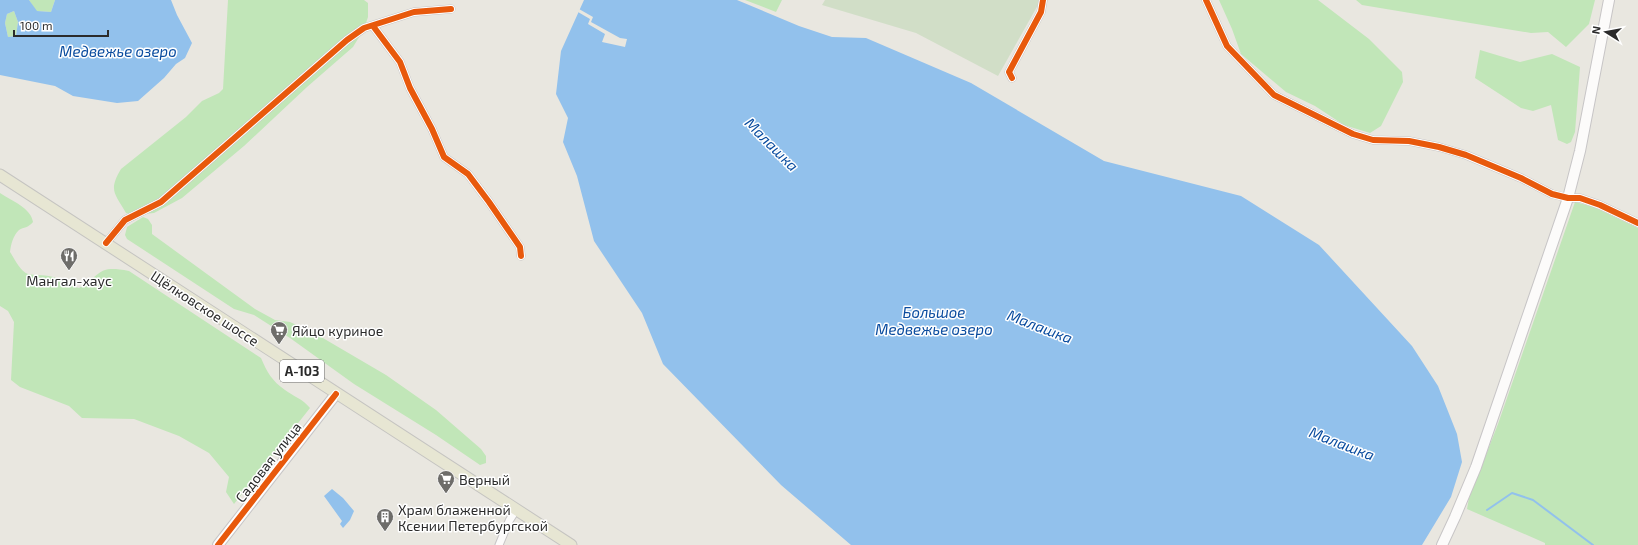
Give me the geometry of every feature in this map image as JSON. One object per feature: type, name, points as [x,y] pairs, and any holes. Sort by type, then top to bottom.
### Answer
[{"type":"main road","points":[[1442,545],[1476,467],[1568,198],[1580,151],[1609,0]]},
{"type":"main road","name":"Щёлковское шоссе","points":[[0,175],[571,545]]},
{"type":"main road","name":"Садовая улица","points":[[218,545],[336,394]]},
{"type":"street","points":[[1012,78],[1009,72],[1041,12],[1043,0]]},
{"type":"street","points":[[1206,0],[1227,46],[1274,95],[1353,134],[1373,140],[1409,141],[1439,147],[1466,155],[1521,178],[1552,194],[1568,198],[1580,198],[1600,205],[1638,223]]},
{"type":"street","points":[[106,243],[124,220],[161,202],[347,40],[364,28],[414,12],[451,9]]},
{"type":"street","points":[[373,26],[400,62],[410,88],[432,129],[444,157],[468,174],[520,247],[521,256]]},
{"type":"street","points":[[499,545],[509,521],[516,510]]},
{"type":"green space","points":[[29,0],[55,0],[51,12],[36,11]]},
{"type":"green space","points":[[228,0],[364,0],[368,3],[368,17],[364,29],[353,47],[307,87],[244,146],[182,198],[154,213],[133,215],[126,213],[114,192],[115,182],[121,169],[186,117],[202,101],[219,93],[223,89]]},
{"type":"green space","points":[[745,0],[782,0],[776,12]]},
{"type":"green space","points":[[825,0],[1039,0],[1038,5],[998,76],[916,33],[822,5]]},
{"type":"green space","points":[[1219,0],[1318,0],[1369,39],[1402,72],[1403,82],[1381,126],[1370,133],[1344,125],[1315,106],[1286,92],[1241,54]]},
{"type":"green space","points":[[1356,0],[1595,0],[1589,24],[1566,47],[1548,32],[1531,33],[1362,5]]},
{"type":"green space","points":[[14,11],[18,22],[16,36],[8,37],[5,23],[7,14]]},
{"type":"green space","points":[[1480,50],[1520,62],[1552,54],[1580,67],[1575,132],[1571,142],[1567,144],[1558,140],[1551,105],[1533,111],[1521,108],[1475,78]]},
{"type":"green space","points":[[0,193],[20,205],[32,217],[33,222],[19,230],[15,235],[10,252],[25,272],[31,275],[59,279],[79,288],[97,274],[106,270],[119,269],[129,271],[261,358],[273,380],[280,387],[304,402],[310,408],[234,504],[226,492],[229,477],[209,453],[179,436],[134,419],[82,418],[69,406],[20,387],[11,380],[14,322],[8,311],[0,306]]},
{"type":"green space","points":[[1575,202],[1594,207],[1638,228],[1638,545],[1545,545],[1545,543],[1467,509],[1469,498],[1498,424]]},
{"type":"green space","points":[[143,217],[148,219],[152,225],[152,234],[255,309],[275,320],[290,322],[316,334],[386,375],[436,410],[481,449],[486,456],[486,463],[480,465],[436,435],[354,384],[290,338],[254,315],[234,309],[127,239],[125,235],[127,227]]},
{"type":"water","name":"Медвежье озеро","points":[[0,0],[29,0],[37,11],[51,12],[55,0],[171,0],[192,43],[185,58],[176,64],[164,78],[138,101],[117,103],[73,96],[55,86],[0,75]],"holes":[[[14,11],[18,22],[16,36],[8,37],[5,23],[7,14]]]},
{"type":"water","name":"Большое Медвежье озеро","points":[[584,0],[737,0],[799,26],[832,37],[866,38],[971,83],[1104,161],[1241,196],[1319,245],[1412,346],[1438,386],[1457,434],[1462,462],[1451,497],[1422,545],[851,545],[781,485],[663,364],[642,313],[594,241],[577,176],[563,142],[568,118],[556,94],[561,51]]},
{"type":"water","points":[[332,489],[343,498],[354,511],[350,520],[343,528],[340,524],[342,521],[324,496]]},
{"type":"pier","points":[[580,4],[579,9],[593,17],[591,22],[620,38],[627,39],[625,47],[602,42],[605,34],[588,24],[590,19],[578,12],[575,16]]},
{"type":"waterway","name":"Малашка","points":[[1487,510],[1512,493],[1533,500],[1593,545]]},
{"type":"cycle path","points":[[1012,78],[1009,72],[1041,12],[1043,0]]},
{"type":"cycle path","points":[[1206,0],[1227,46],[1274,95],[1353,134],[1373,140],[1409,141],[1439,147],[1466,155],[1521,178],[1552,194],[1568,198],[1580,198],[1600,205],[1638,223]]},
{"type":"cycle path","points":[[106,243],[125,220],[161,202],[347,40],[364,28],[414,12],[451,9]]},
{"type":"cycle path","points":[[373,26],[400,62],[410,88],[432,129],[444,157],[468,174],[520,247],[521,256]]},
{"type":"cycle path","points":[[218,545],[336,394]]},
{"type":"place","name":"Мангал-хаус","points":[[69,271]]},
{"type":"place","name":"Яйцо куриное","points":[[279,345]]},
{"type":"place","name":"Верный","points":[[446,494]]},
{"type":"place","name":"Храм блаженной Ксении Петербургской","points":[[385,532]]}]
